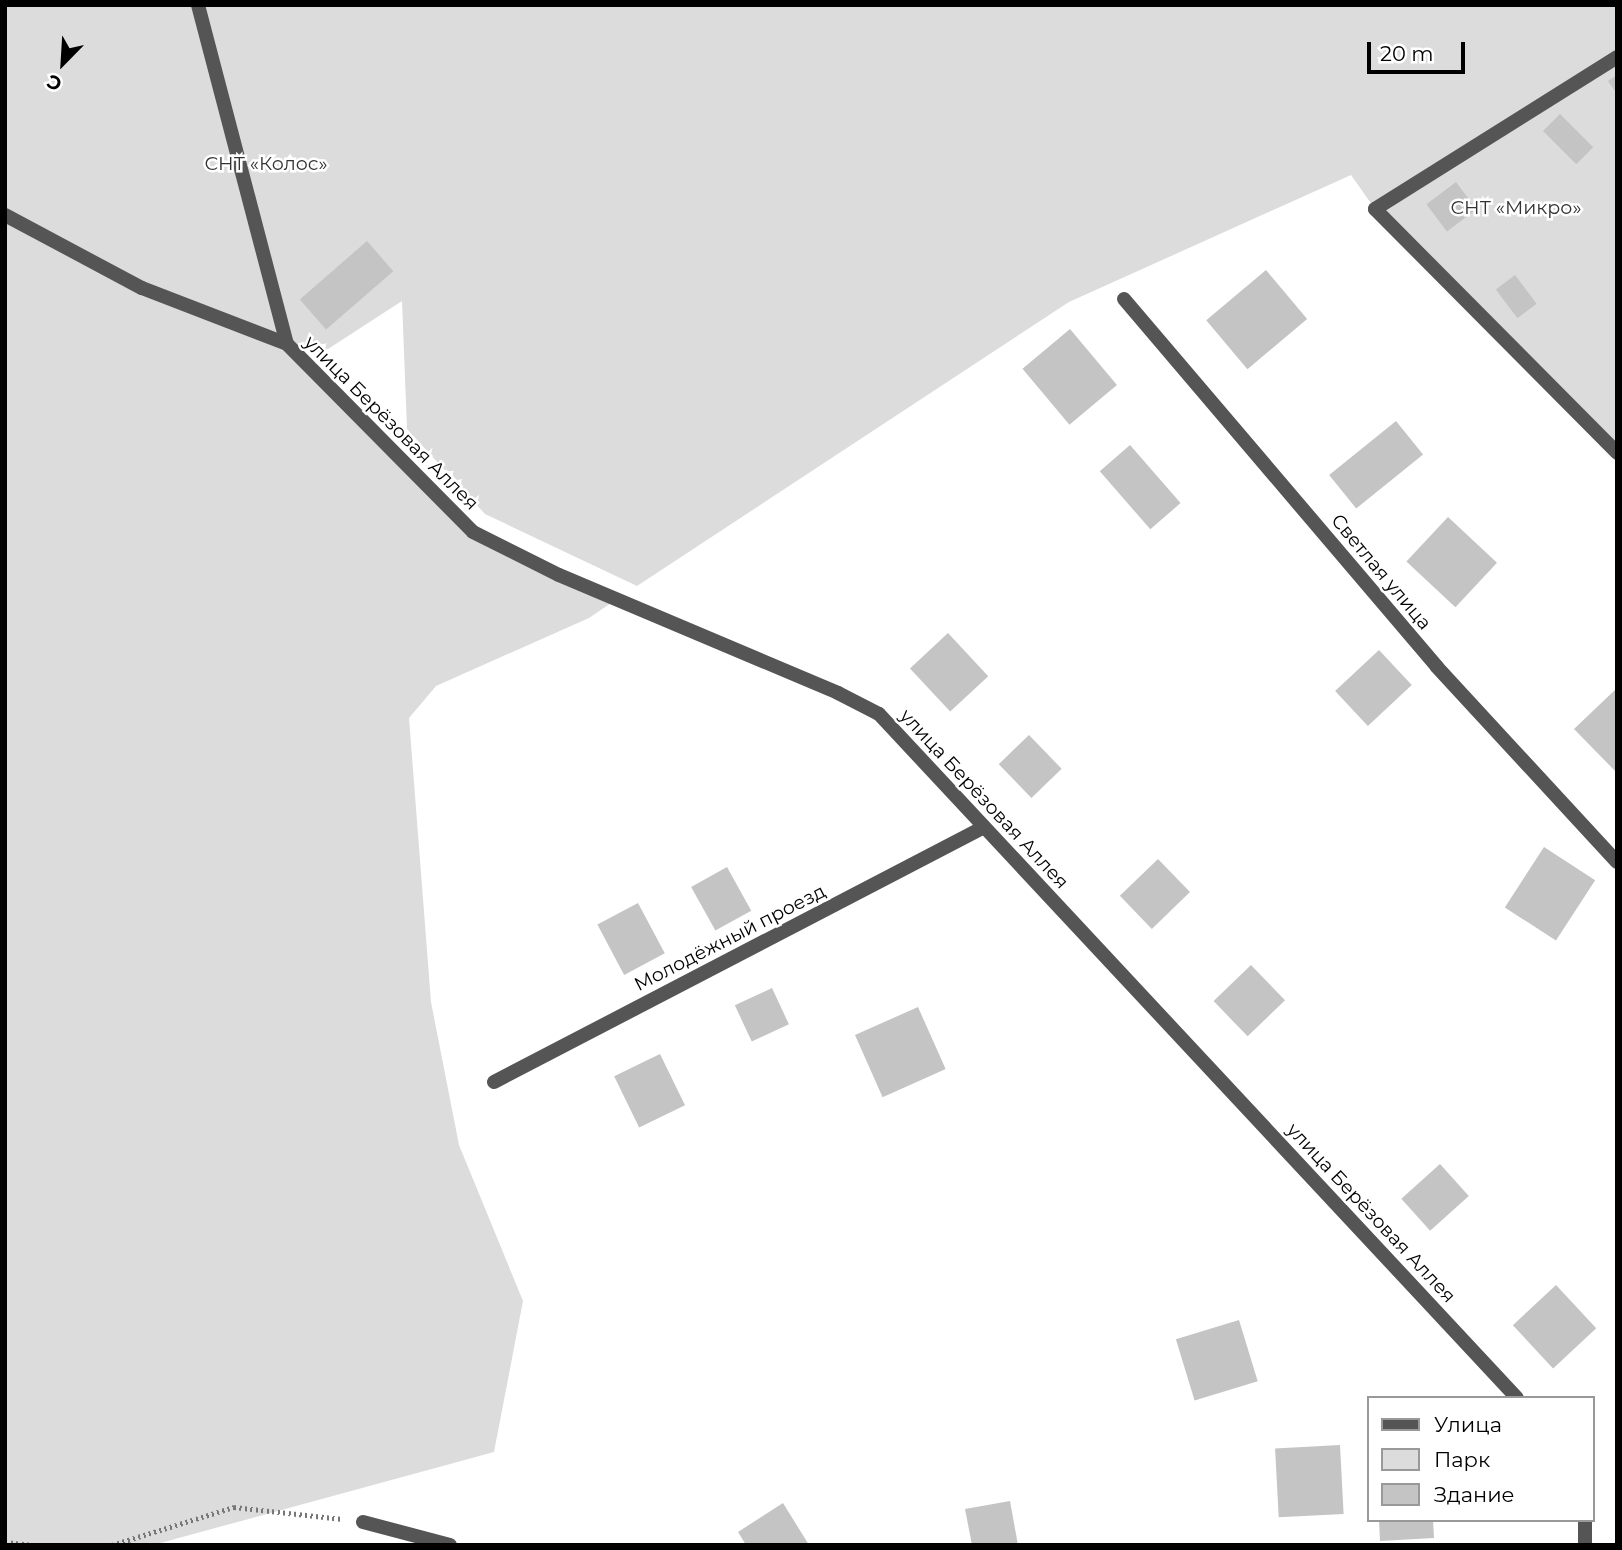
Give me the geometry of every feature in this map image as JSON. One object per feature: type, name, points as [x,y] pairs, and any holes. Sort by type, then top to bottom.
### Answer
[{"type":"street","points":[[198,5],[287,344]]},
{"type":"street","points":[[1617,57],[1375,209],[1617,453]]},
{"type":"street","points":[[5,215],[142,288],[287,344]]},
{"type":"street","name":"Светлая улица","points":[[1124,299],[1437,667],[1617,862]]},
{"type":"street","name":"улица Берёзовая Аллея","points":[[287,344],[473,532],[559,575],[838,693],[878,714],[1515,1396]]},
{"type":"street","name":"Молодёжный проезд","points":[[494,1082],[984,827]]},
{"type":"street","points":[[363,1522],[450,1545]]},
{"type":"street","points":[[1585,1522],[1585,1545]]},
{"type":"path","points":[[112,1545],[234,1507],[363,1522]]},
{"type":"path","points":[[5,1542],[33,1545]]},
{"type":"green space","points":[[5,5],[1617,5],[1617,453],[1375,209],[1351,175],[1069,302],[637,586],[485,514],[407,429],[402,301],[328,349],[288,344],[473,532],[617,599],[589,618],[436,686],[409,718],[431,1002],[459,1145],[523,1301],[494,1452],[153,1545],[5,1545]]},
{"type":"building","points":[[1617,75],[1617,94],[1608,81]]},
{"type":"building","points":[[1560,114],[1593,147],[1576,164],[1543,131]]},
{"type":"building","points":[[1456,182],[1476,209],[1447,231],[1426,204]]},
{"type":"building","points":[[367,241],[393,271],[326,330],[300,299]]},
{"type":"building","points":[[1266,270],[1307,319],[1247,369],[1206,320]]},
{"type":"building","points":[[1515,275],[1537,304],[1517,318],[1496,289]]},
{"type":"building","points":[[1070,329],[1117,385],[1069,425],[1023,369]]},
{"type":"building","points":[[1396,421],[1423,454],[1356,509],[1329,475]]},
{"type":"building","points":[[1130,445],[1181,503],[1150,529],[1100,471]]},
{"type":"building","points":[[1448,517],[1497,563],[1455,607],[1406,562]]},
{"type":"building","points":[[948,633],[988,676],[950,712],[910,668]]},
{"type":"building","points":[[1379,650],[1412,685],[1368,726],[1335,691]]},
{"type":"building","points":[[1617,688],[1617,773],[1574,729]]},
{"type":"building","points":[[1029,735],[1062,769],[1031,798],[999,764]]},
{"type":"building","points":[[1544,847],[1595,880],[1556,941],[1505,907]]},
{"type":"building","points":[[1158,859],[1190,892],[1152,929],[1120,896]]},
{"type":"building","points":[[727,867],[751,911],[715,931],[691,887]]},
{"type":"building","points":[[638,903],[665,953],[624,975],[597,925]]},
{"type":"building","points":[[1251,965],[1285,1000],[1248,1036],[1214,1001]]},
{"type":"building","points":[[772,988],[789,1024],[752,1042],[735,1005]]},
{"type":"building","points":[[918,1007],[946,1069],[883,1097],[855,1035]]},
{"type":"building","points":[[660,1054],[685,1105],[639,1128],[614,1076]]},
{"type":"building","points":[[1440,1164],[1469,1196],[1430,1231],[1401,1199]]},
{"type":"building","points":[[1556,1285],[1596,1328],[1553,1368],[1513,1325]]},
{"type":"building","points":[[1239,1320],[1258,1381],[1195,1401],[1176,1339]]},
{"type":"building","points":[[1340,1445],[1344,1514],[1279,1517],[1275,1448]]},
{"type":"building","points":[[1010,1501],[1018,1545],[972,1545],[965,1509]]},
{"type":"building","points":[[783,1503],[809,1545],[746,1545],[738,1532]]},
{"type":"building","points":[[1379,1522],[1433,1522],[1434,1538],[1380,1541]]},
{"type":"park label","name":"СНТ «Колос»","points":[[266,164]]},
{"type":"park label","name":"СНТ «Микро»","points":[[1516,208]]}]
